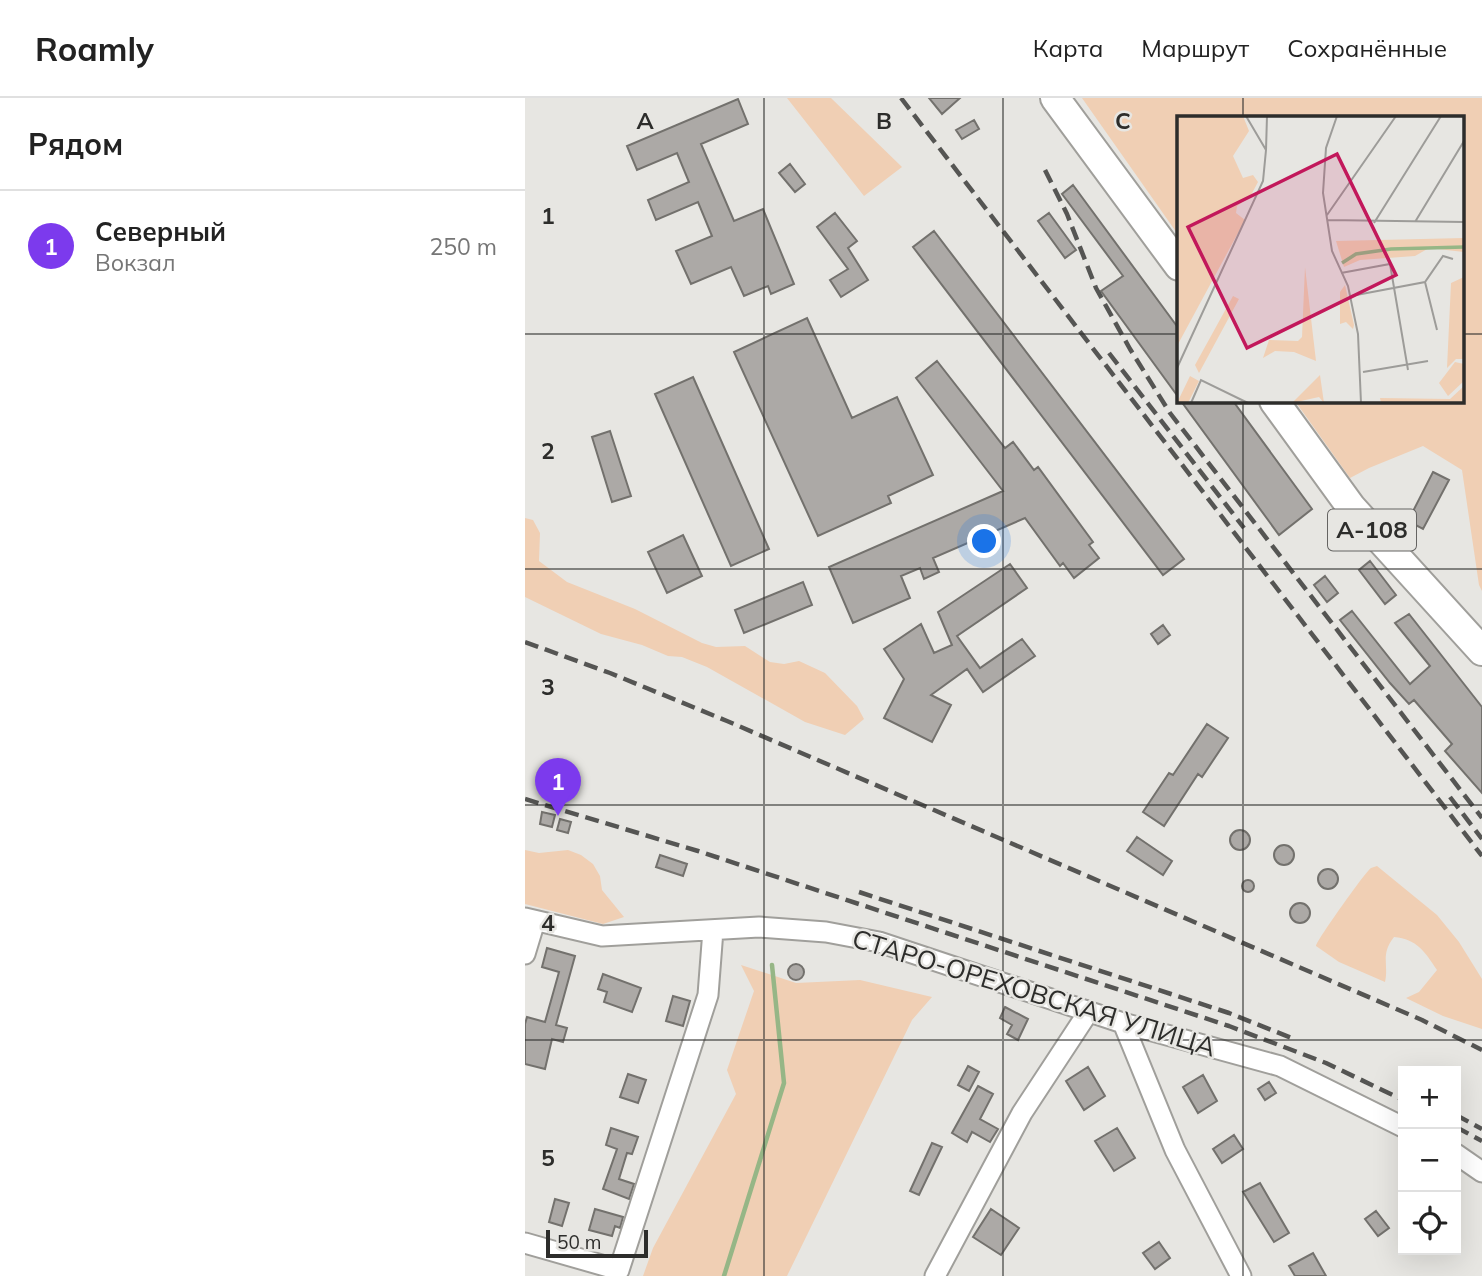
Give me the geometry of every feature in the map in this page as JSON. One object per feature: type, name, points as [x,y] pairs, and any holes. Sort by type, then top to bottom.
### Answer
[{"type":"highway","points":[[1055,98],[1177,263]]},
{"type":"highway","name":"А-108","points":[[1276,402],[1351,507],[1482,651]]},
{"type":"street","name":"СТАРО-ОРЕХОВСКАЯ УЛИЦА","points":[[530,919],[603,936],[759,927],[826,932],[879,942],[1123,1023],[1280,1066],[1398,1125]]},
{"type":"street","points":[[525,954],[530,919]]},
{"type":"street","points":[[525,1243],[619,1270],[708,995],[713,930]]},
{"type":"street","points":[[935,1276],[1022,1113],[1089,1011]]},
{"type":"street","points":[[1123,1023],[1175,1150],[1241,1276]]},
{"type":"street","points":[[1461,1157],[1482,1172]]},
{"type":"shaded area","points":[[787,98],[831,98],[902,167],[864,196]]},
{"type":"shaded area","points":[[1082,98],[1482,98],[1482,591],[1462,470],[1423,446],[1350,478],[1296,402],[1465,402],[1465,116],[1177,116],[1177,233]]},
{"type":"shaded area","points":[[525,518],[533,520],[540,533],[539,561],[567,582],[635,609],[702,643],[716,647],[745,646],[770,662],[784,664],[799,661],[825,673],[857,706],[864,719],[845,735],[805,722],[707,667],[682,657],[668,656],[642,645],[601,634],[525,597]]},
{"type":"shaded area","points":[[525,850],[539,853],[568,850],[581,855],[593,864],[600,876],[602,890],[624,917],[603,924],[525,904]]},
{"type":"shaded area","points":[[1377,866],[1437,915],[1459,942],[1482,979],[1482,1029],[1443,1016],[1406,998],[1419,992],[1437,970],[1424,952],[1409,940],[1394,937],[1390,943],[1386,954],[1385,982],[1339,962],[1316,946],[1360,881],[1371,868]]},
{"type":"shaded area","points":[[741,965],[796,983],[860,980],[932,997],[912,1020],[787,1276],[643,1276],[653,1248],[736,1094],[727,1070],[754,991]]},
{"type":"building","points":[[929,98],[960,98],[942,114]]},
{"type":"building","points":[[738,99],[748,124],[701,144],[734,221],[763,209],[794,284],[771,294],[768,286],[744,296],[731,267],[691,284],[676,251],[712,236],[698,202],[656,220],[648,200],[689,182],[677,153],[637,170],[627,146]]},
{"type":"building","points":[[974,120],[979,129],[962,139],[956,130]]},
{"type":"building","points":[[790,164],[805,184],[795,192],[779,173]]},
{"type":"building","points":[[1073,185],[1177,326],[1177,395],[1101,291],[1123,276],[1062,194]]},
{"type":"building","points":[[835,213],[857,241],[848,248],[868,280],[841,297],[830,280],[848,269],[817,227]]},
{"type":"building","points":[[1049,213],[1076,250],[1065,258],[1038,221]]},
{"type":"building","points":[[934,231],[1184,559],[1163,575],[913,247]]},
{"type":"building","points":[[807,318],[852,418],[897,397],[933,475],[888,496],[891,503],[818,536],[734,352]]},
{"type":"building","points":[[937,361],[1005,448],[1013,442],[1034,470],[1038,467],[1093,542],[1089,545],[1099,558],[1074,578],[1063,563],[1060,566],[1025,518],[933,558],[939,572],[924,579],[920,568],[901,576],[910,598],[853,623],[829,567],[1003,491],[916,378]]},
{"type":"building","points":[[693,377],[769,549],[731,566],[655,394]]},
{"type":"building","points":[[1182,402],[1234,402],[1312,509],[1279,535]]},
{"type":"building","points":[[610,431],[631,496],[612,502],[592,437]]},
{"type":"building","points":[[1433,472],[1449,480],[1423,529],[1408,521]]},
{"type":"building","points":[[683,535],[702,576],[667,593],[648,552]]},
{"type":"building","points":[[1370,561],[1396,595],[1385,604],[1359,570]]},
{"type":"building","points":[[1010,564],[1027,588],[957,636],[980,668],[1022,639],[1035,656],[983,692],[967,669],[931,695],[951,705],[932,742],[884,718],[904,679],[884,649],[921,624],[934,653],[952,645],[938,612]]},
{"type":"building","points":[[1325,576],[1338,593],[1327,602],[1314,585]]},
{"type":"building","points":[[803,582],[812,605],[744,633],[735,610]]},
{"type":"building","points":[[1352,611],[1410,684],[1430,666],[1395,623],[1409,614],[1482,707],[1482,793],[1445,751],[1452,744],[1414,700],[1409,704],[1390,683],[1340,620]]},
{"type":"building","points":[[1163,625],[1170,635],[1158,644],[1151,634]]},
{"type":"building","points":[[1207,724],[1228,738],[1202,777],[1198,774],[1164,826],[1143,812],[1169,773],[1173,775]]},
{"type":"building","points":[[542,812],[555,815],[552,827],[540,824]]},
{"type":"building","points":[[560,819],[571,822],[568,833],[557,830]]},
{"type":"building","points":[[1240,830],[1247,833],[1250,840],[1247,847],[1240,850],[1233,847],[1230,840],[1233,833]]},
{"type":"building","points":[[1137,837],[1172,861],[1163,875],[1127,851]]},
{"type":"building","points":[[1284,845],[1291,848],[1294,855],[1291,862],[1284,865],[1277,862],[1274,855],[1277,848]]},
{"type":"building","points":[[660,855],[687,864],[683,876],[656,867]]},
{"type":"building","points":[[1328,869],[1335,872],[1338,879],[1335,886],[1328,889],[1321,886],[1318,879],[1321,872]]},
{"type":"building","points":[[1243,881],[1253,881],[1253,891],[1243,891]]},
{"type":"building","points":[[1300,903],[1307,906],[1310,913],[1307,920],[1300,923],[1293,920],[1290,913],[1293,906]]},
{"type":"building","points":[[547,948],[575,956],[556,1025],[567,1028],[563,1042],[552,1039],[545,1069],[525,1064],[525,1024],[527,1017],[545,1022],[559,972],[542,967]]},
{"type":"building","points":[[796,964],[804,972],[796,980],[788,972]]},
{"type":"building","points":[[603,974],[641,988],[632,1012],[604,1002],[607,992],[598,989]]},
{"type":"building","points":[[673,996],[690,1001],[683,1026],[666,1021]]},
{"type":"building","points":[[1005,1007],[1028,1019],[1018,1040],[1007,1034],[1012,1025],[1000,1018]]},
{"type":"building","points":[[968,1066],[979,1072],[969,1091],[958,1085]]},
{"type":"building","points":[[1088,1067],[1105,1096],[1084,1110],[1066,1081]]},
{"type":"building","points":[[628,1074],[646,1080],[638,1103],[620,1097]]},
{"type":"building","points":[[1203,1075],[1217,1101],[1198,1113],[1183,1087]]},
{"type":"building","points":[[1269,1082],[1276,1093],[1265,1100],[1258,1089]]},
{"type":"building","points":[[978,1086],[993,1094],[980,1119],[998,1129],[990,1142],[972,1132],[967,1142],[952,1133]]},
{"type":"building","points":[[611,1128],[638,1137],[632,1154],[627,1153],[619,1179],[634,1184],[629,1199],[603,1189],[617,1149],[606,1145]]},
{"type":"building","points":[[1117,1128],[1135,1158],[1114,1171],[1095,1141]]},
{"type":"building","points":[[1234,1135],[1243,1149],[1222,1163],[1213,1149]]},
{"type":"building","points":[[932,1143],[942,1147],[919,1195],[910,1191]]},
{"type":"building","points":[[1260,1183],[1289,1233],[1274,1242],[1243,1192]]},
{"type":"building","points":[[555,1199],[569,1203],[562,1226],[549,1222]]},
{"type":"building","points":[[595,1209],[623,1217],[620,1228],[615,1226],[612,1236],[589,1230]]},
{"type":"building","points":[[991,1209],[1019,1228],[1001,1255],[973,1237]]},
{"type":"building","points":[[1376,1211],[1389,1228],[1378,1236],[1365,1219]]},
{"type":"building","points":[[1159,1242],[1170,1258],[1155,1269],[1143,1253]]},
{"type":"building","points":[[1313,1253],[1326,1276],[1295,1276],[1289,1266]]},
{"type":"waterway","points":[[724,1276],[784,1083],[772,965]]},
{"type":"railway","points":[[901,98],[1482,856]]},
{"type":"railway","points":[[1045,170],[1067,214],[1096,288],[1170,413],[1482,818]]},
{"type":"railway","points":[[1109,353],[1244,528]]},
{"type":"railway","points":[[525,642],[727,721],[1422,1020],[1482,1050]]},
{"type":"railway","points":[[1450,797],[1482,839]]},
{"type":"railway","points":[[525,799],[698,851],[1229,1026],[1326,1063],[1398,1098]]},
{"type":"railway","points":[[859,892],[1229,1013],[1294,1039]]},
{"type":"railway","points":[[1461,1118],[1482,1129]]},
{"type":"railway","points":[[1460,1129],[1482,1141]]},
{"type":"place","name":"Северный","points":[[558,816]]}]
